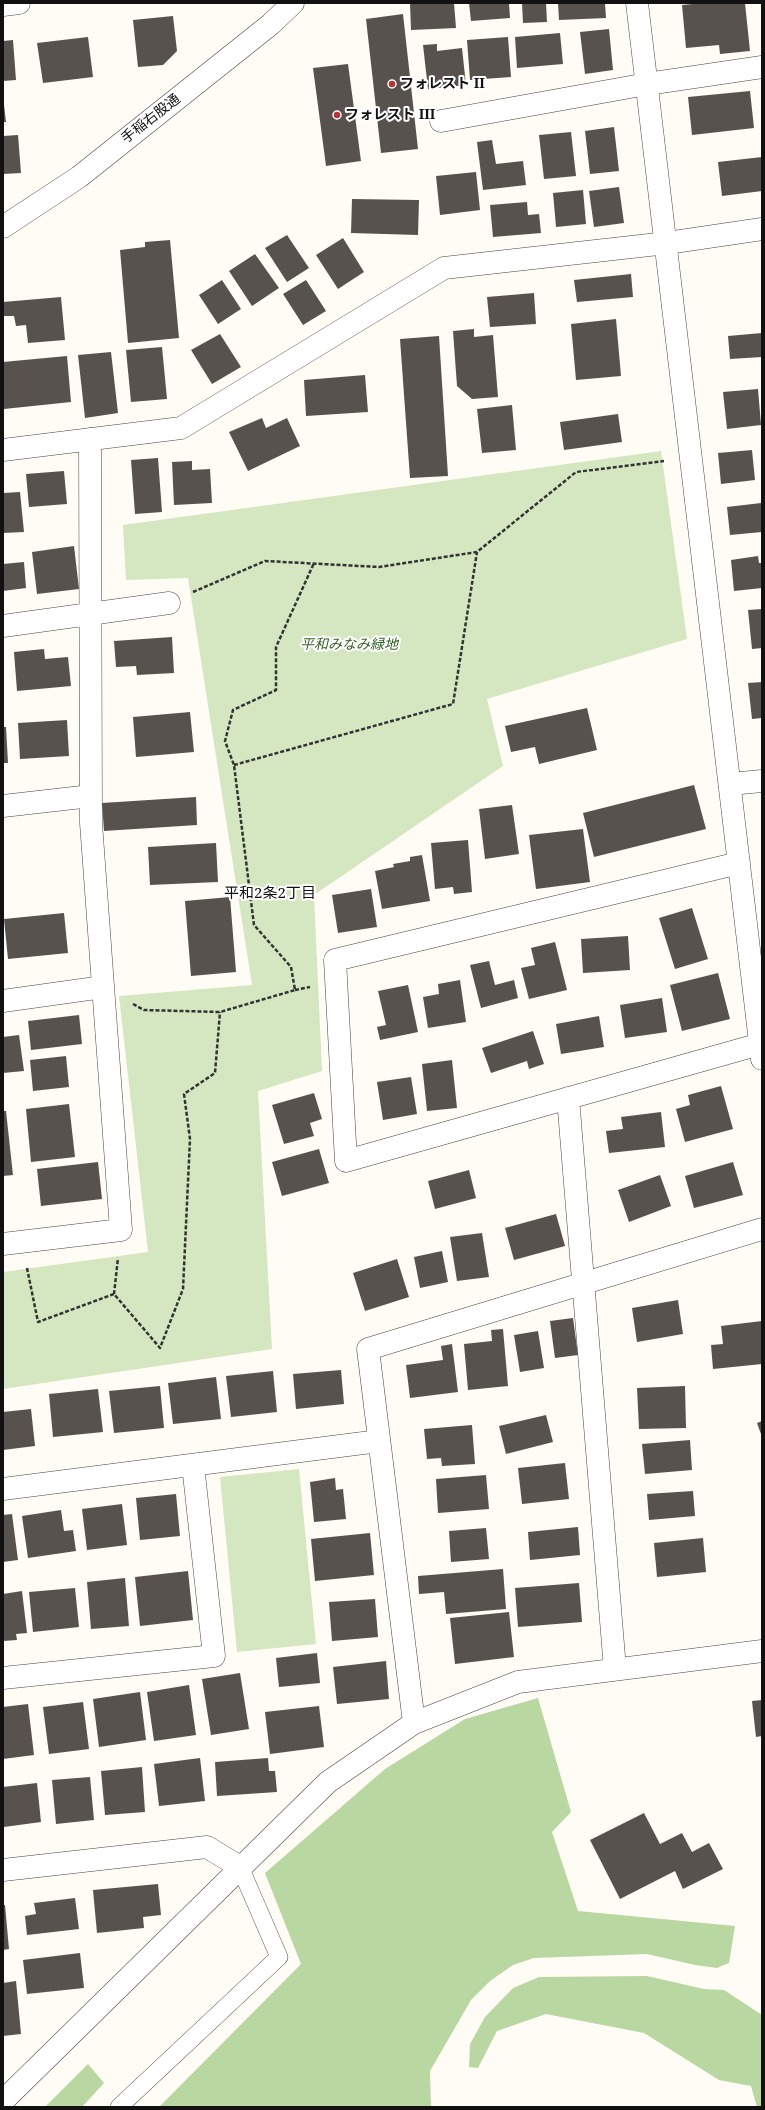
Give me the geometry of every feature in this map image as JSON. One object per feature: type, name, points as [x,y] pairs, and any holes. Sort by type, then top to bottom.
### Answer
[{"type":"street","points":[[3,5],[19,3]]},
{"type":"street","name":"手稲右股通","points":[[3,227],[79,177],[271,24],[293,3]]},
{"type":"street","points":[[638,3],[667,243],[761,1051],[568,1098],[346,1161],[335,960],[739,863]]},
{"type":"street","points":[[441,121],[647,84],[762,67]]},
{"type":"street","points":[[3,450],[181,428],[444,268],[667,243],[762,229]]},
{"type":"street","points":[[3,1244],[121,1230],[91,823],[90,439]]},
{"type":"street","points":[[3,626],[169,603]]},
{"type":"street","points":[[730,784],[762,781]]},
{"type":"street","points":[[3,806],[91,796]]},
{"type":"street","points":[[3,1001],[103,987]]},
{"type":"street","points":[[568,1098],[615,1669]]},
{"type":"street","points":[[414,1723],[368,1350],[762,1229]]},
{"type":"street","points":[[3,1490],[379,1441]]},
{"type":"street","points":[[3,1678],[214,1656],[193,1465]]},
{"type":"street","points":[[3,2101],[328,1782],[414,1723],[518,1682],[762,1650]]},
{"type":"street","points":[[3,1870],[207,1847],[240,1867]]},
{"type":"lane","points":[[119,2107],[279,1957],[240,1867]]},
{"type":"path","points":[[169,603],[266,561],[379,566],[477,552],[576,472],[691,457]]},
{"type":"path","points":[[234,765],[453,704],[477,552]]},
{"type":"path","points":[[103,987],[144,1010],[220,1012],[294,990],[291,967],[254,925],[234,765],[225,741],[233,710],[276,690],[276,647],[314,563]]},
{"type":"path","points":[[114,1294],[121,1230]]},
{"type":"green space","name":"平和みなみ緑地","points":[[661,451],[687,639],[487,699],[503,766],[314,895],[322,1071],[258,1091],[272,1349],[3,1389],[3,1272],[148,1252],[119,996],[252,985],[188,578],[126,580],[123,525]]},
{"type":"green space","points":[[299,1469],[316,1644],[237,1652],[220,1477]]},
{"type":"green space","points":[[538,1698],[571,1812],[552,1832],[578,1911],[735,1926],[729,1963],[717,1968],[695,1965],[647,1954],[534,1958],[513,1965],[490,1981],[471,2000],[430,2071],[431,2107],[159,2107],[301,1964],[265,1873],[385,1769],[465,1719]]},
{"type":"green space","points":[[647,1976],[704,1989],[724,1990],[762,2015],[762,2107],[757,2107],[751,2086],[719,2080],[644,2033],[546,2014],[497,2031],[478,2068],[469,2067],[470,2044],[485,2017],[513,1988],[539,1977]]},
{"type":"green space","points":[[88,2064],[104,2083],[82,2107],[45,2107]]},
{"type":"building","points":[[410,3],[454,3],[456,28],[411,30]]},
{"type":"building","points":[[469,3],[509,3],[510,18],[471,21]]},
{"type":"building","points":[[522,3],[546,3],[547,22],[523,23]]},
{"type":"building","points":[[558,3],[605,3],[606,18],[559,20]]},
{"type":"building","points":[[703,3],[745,3],[750,51],[720,54],[719,45],[686,48],[682,5]]},
{"type":"building","name":"フォレスト II","points":[[403,14],[418,149],[381,153],[366,19]]},
{"type":"building","points":[[173,16],[177,51],[163,65],[138,67],[133,20]]},
{"type":"building","points":[[609,29],[613,70],[585,74],[580,32]]},
{"type":"building","points":[[560,33],[563,64],[517,68],[515,37]]},
{"type":"building","points":[[88,37],[93,77],[43,83],[37,43]]},
{"type":"building","points":[[508,37],[511,77],[470,80],[467,40]]},
{"type":"building","points":[[13,40],[16,80],[3,81],[3,41]]},
{"type":"building","points":[[437,44],[437,51],[462,48],[466,85],[428,89],[423,45]]},
{"type":"building","name":"フォレスト III","points":[[348,64],[361,161],[326,166],[313,68]]},
{"type":"building","points":[[750,91],[754,128],[692,135],[688,97]]},
{"type":"building","points":[[3,96],[6,122],[3,122]]},
{"type":"building","points":[[614,127],[619,171],[590,174],[585,131]]},
{"type":"building","points":[[571,132],[576,176],[544,179],[539,135]]},
{"type":"building","points":[[18,135],[21,173],[3,174],[3,136]]},
{"type":"building","points":[[492,140],[496,164],[523,161],[526,185],[483,190],[477,142]]},
{"type":"building","points":[[762,157],[762,191],[722,196],[718,162]]},
{"type":"building","points":[[476,172],[480,210],[440,215],[436,176]]},
{"type":"building","points":[[619,187],[624,223],[594,227],[589,191]]},
{"type":"building","points":[[583,190],[586,224],[556,227],[553,193]]},
{"type":"building","points":[[352,199],[419,200],[418,235],[351,233]]},
{"type":"building","points":[[527,202],[528,215],[539,214],[541,233],[493,237],[490,205]]},
{"type":"building","points":[[287,235],[309,268],[287,282],[265,248]]},
{"type":"building","points":[[343,238],[364,272],[338,289],[316,255]]},
{"type":"building","points":[[170,240],[179,338],[128,343],[120,250],[145,247],[145,242]]},
{"type":"building","points":[[255,254],[279,288],[252,306],[229,271]]},
{"type":"building","points":[[631,274],[633,297],[577,302],[574,280]]},
{"type":"building","points":[[222,280],[241,309],[218,324],[199,295]]},
{"type":"building","points":[[306,280],[326,311],[303,325],[283,294]]},
{"type":"building","points":[[534,293],[536,324],[490,327],[487,297]]},
{"type":"building","points":[[61,297],[65,340],[28,343],[26,325],[16,326],[14,316],[4,316],[3,302]]},
{"type":"building","points":[[616,319],[621,376],[576,380],[571,324]]},
{"type":"building","points":[[474,329],[474,337],[493,335],[498,397],[472,399],[457,386],[453,331]]},
{"type":"building","points":[[762,333],[762,357],[730,359],[728,336]]},
{"type":"building","points":[[220,334],[241,367],[212,384],[191,350]]},
{"type":"building","points":[[439,336],[448,476],[410,478],[400,339]]},
{"type":"building","points":[[162,347],[167,399],[131,402],[126,350]]},
{"type":"building","points":[[111,352],[118,413],[85,418],[78,355]]},
{"type":"building","points":[[67,356],[71,402],[4,409],[3,362]]},
{"type":"building","points":[[365,375],[368,412],[306,416],[304,380]]},
{"type":"building","points":[[758,389],[761,425],[727,429],[723,392]]},
{"type":"building","points":[[512,405],[516,450],[482,453],[477,409]]},
{"type":"building","points":[[618,414],[622,442],[564,450],[560,422]]},
{"type":"building","points":[[262,418],[266,428],[287,418],[300,446],[248,471],[229,432]]},
{"type":"building","points":[[752,450],[755,480],[721,484],[718,453]]},
{"type":"building","points":[[158,458],[162,512],[135,514],[131,460]]},
{"type":"building","points":[[192,461],[192,470],[210,469],[212,503],[174,505],[172,462]]},
{"type":"building","points":[[64,471],[67,504],[29,507],[26,474]]},
{"type":"building","points":[[20,492],[24,532],[3,533],[3,493]]},
{"type":"building","points":[[761,503],[762,532],[730,535],[727,507]]},
{"type":"building","points":[[74,546],[79,589],[37,594],[32,552]]},
{"type":"building","points":[[758,556],[759,563],[762,563],[762,588],[734,591],[731,560]]},
{"type":"building","points":[[24,562],[26,588],[3,591],[3,564]]},
{"type":"building","points":[[762,609],[762,648],[752,649],[748,610]]},
{"type":"building","points":[[172,637],[174,673],[137,675],[136,666],[116,667],[114,641]]},
{"type":"building","points":[[44,649],[45,659],[68,657],[71,686],[17,691],[14,652]]},
{"type":"building","points":[[762,682],[762,718],[752,719],[748,683]]},
{"type":"building","points":[[587,708],[597,750],[539,764],[535,747],[511,752],[505,726]]},
{"type":"building","points":[[190,712],[194,752],[136,757],[133,717]]},
{"type":"building","points":[[67,720],[69,756],[20,759],[18,723]]},
{"type":"building","points":[[3,727],[6,727],[8,763],[3,763]]},
{"type":"building","points":[[694,785],[706,829],[594,857],[583,813]]},
{"type":"building","points":[[196,797],[197,825],[104,831],[102,803]]},
{"type":"building","points":[[512,805],[519,854],[485,859],[479,809]]},
{"type":"building","points":[[583,829],[590,882],[536,889],[529,835]]},
{"type":"building","points":[[468,840],[472,892],[454,894],[453,887],[435,889],[431,843]]},
{"type":"building","points":[[216,843],[218,882],[150,885],[148,847]]},
{"type":"building","points":[[422,855],[430,901],[382,909],[375,871],[394,867],[393,864],[410,861],[410,857]]},
{"type":"building","points":[[371,889],[377,927],[338,933],[332,895]]},
{"type":"building","points":[[230,897],[236,972],[191,976],[185,901]]},
{"type":"building","points":[[692,908],[708,959],[675,969],[659,918]]},
{"type":"building","points":[[64,913],[68,953],[8,959],[4,919]]},
{"type":"building","points":[[628,936],[630,970],[583,973],[581,939]]},
{"type":"building","points":[[555,942],[567,990],[529,999],[521,968],[535,965],[531,948]]},
{"type":"building","points":[[489,961],[495,985],[514,980],[518,998],[481,1008],[470,965]]},
{"type":"building","points":[[718,973],[730,1019],[682,1031],[670,985]]},
{"type":"building","points":[[460,980],[466,1022],[428,1028],[423,997],[439,994],[438,984]]},
{"type":"building","points":[[408,985],[418,1032],[380,1040],[377,1027],[386,1025],[378,991]]},
{"type":"building","points":[[662,998],[667,1032],[625,1038],[620,1005]]},
{"type":"building","points":[[79,1015],[82,1044],[31,1050],[28,1021]]},
{"type":"building","points":[[599,1016],[604,1047],[561,1054],[556,1024]]},
{"type":"building","points":[[533,1031],[544,1064],[529,1069],[527,1061],[491,1073],[482,1048]]},
{"type":"building","points":[[19,1035],[24,1071],[3,1073],[3,1037]]},
{"type":"building","points":[[66,1056],[69,1087],[33,1091],[30,1060]]},
{"type":"building","points":[[452,1060],[457,1108],[427,1111],[422,1064]]},
{"type":"building","points":[[411,1077],[417,1114],[383,1120],[377,1082]]},
{"type":"building","points":[[721,1086],[733,1129],[685,1142],[676,1109],[690,1105],[688,1095]]},
{"type":"building","points":[[314,1093],[322,1119],[310,1123],[314,1136],[284,1144],[272,1105]]},
{"type":"building","points":[[69,1104],[75,1157],[31,1162],[26,1109]]},
{"type":"building","points":[[3,1111],[6,1111],[13,1175],[3,1176]]},
{"type":"building","points":[[661,1112],[665,1147],[609,1153],[606,1131],[623,1129],[621,1117]]},
{"type":"building","points":[[319,1149],[329,1183],[282,1196],[272,1162]]},
{"type":"building","points":[[98,1162],[102,1199],[41,1206],[37,1169]]},
{"type":"building","points":[[733,1162],[743,1195],[694,1208],[685,1176]]},
{"type":"building","points":[[469,1170],[476,1198],[435,1209],[428,1181]]},
{"type":"building","points":[[660,1175],[671,1206],[629,1222],[618,1190]]},
{"type":"building","points":[[556,1214],[565,1246],[514,1260],[505,1228]]},
{"type":"building","points":[[482,1233],[489,1277],[457,1281],[450,1237]]},
{"type":"building","points":[[442,1251],[448,1282],[420,1288],[414,1257]]},
{"type":"building","points":[[397,1259],[409,1297],[365,1311],[353,1273]]},
{"type":"building","points":[[678,1300],[683,1334],[637,1342],[632,1308]]},
{"type":"building","points":[[573,1318],[578,1355],[555,1358],[550,1321]]},
{"type":"building","points":[[762,1321],[762,1364],[713,1369],[711,1345],[723,1344],[721,1326]]},
{"type":"building","points":[[503,1329],[508,1386],[468,1390],[464,1344],[492,1341],[491,1330]]},
{"type":"building","points":[[538,1331],[544,1368],[520,1372],[514,1335]]},
{"type":"building","points":[[452,1344],[458,1392],[410,1398],[406,1365],[443,1360],[441,1346]]},
{"type":"building","points":[[341,1370],[344,1404],[296,1409],[293,1374]]},
{"type":"building","points":[[273,1371],[277,1412],[231,1417],[226,1376]]},
{"type":"building","points":[[216,1377],[221,1419],[173,1424],[168,1383]]},
{"type":"building","points":[[160,1386],[164,1428],[114,1433],[109,1391]]},
{"type":"building","points":[[685,1386],[686,1428],[639,1429],[637,1388]]},
{"type":"building","points":[[98,1389],[103,1432],[53,1437],[49,1394]]},
{"type":"building","points":[[31,1409],[35,1446],[3,1450],[3,1412]]},
{"type":"building","points":[[546,1415],[553,1442],[506,1454],[499,1426]]},
{"type":"building","points":[[762,1421],[762,1437],[757,1423]]},
{"type":"building","points":[[472,1425],[475,1464],[442,1466],[441,1458],[427,1459],[424,1429]]},
{"type":"building","points":[[690,1440],[692,1470],[645,1474],[642,1444]]},
{"type":"building","points":[[565,1463],[569,1499],[522,1504],[518,1468]]},
{"type":"building","points":[[486,1475],[489,1509],[438,1513],[436,1479]]},
{"type":"building","points":[[335,1478],[336,1490],[343,1489],[346,1519],[314,1522],[310,1482]]},
{"type":"building","points":[[693,1491],[695,1516],[649,1520],[647,1494]]},
{"type":"building","points":[[176,1494],[180,1536],[140,1540],[136,1498]]},
{"type":"building","points":[[122,1504],[127,1545],[87,1550],[82,1509]]},
{"type":"building","points":[[61,1510],[64,1531],[73,1530],[76,1551],[28,1558],[22,1516]]},
{"type":"building","points":[[12,1514],[18,1560],[3,1562],[3,1515]]},
{"type":"building","points":[[578,1527],[580,1555],[530,1560],[528,1532]]},
{"type":"building","points":[[486,1528],[489,1559],[451,1562],[449,1531]]},
{"type":"building","points":[[370,1533],[374,1575],[315,1581],[311,1539]]},
{"type":"building","points":[[703,1538],[706,1572],[657,1577],[654,1543]]},
{"type":"building","points":[[503,1569],[506,1609],[446,1614],[444,1592],[419,1594],[418,1576]]},
{"type":"building","points":[[188,1571],[193,1620],[140,1626],[135,1577]]},
{"type":"building","points":[[125,1578],[129,1626],[91,1629],[87,1582]]},
{"type":"building","points":[[579,1583],[582,1622],[518,1627],[515,1588]]},
{"type":"building","points":[[75,1588],[79,1627],[33,1632],[29,1592]]},
{"type":"building","points":[[22,1591],[27,1633],[16,1634],[17,1640],[3,1641],[3,1594]]},
{"type":"building","points":[[375,1599],[378,1637],[332,1641],[329,1602]]},
{"type":"building","points":[[509,1612],[514,1657],[455,1664],[450,1618]]},
{"type":"building","points":[[317,1653],[320,1683],[279,1687],[276,1658]]},
{"type":"building","points":[[386,1661],[389,1699],[337,1704],[333,1667]]},
{"type":"building","points":[[240,1673],[249,1729],[211,1735],[202,1679]]},
{"type":"building","points":[[189,1685],[196,1735],[154,1741],[147,1692]]},
{"type":"building","points":[[140,1692],[146,1740],[99,1747],[93,1699]]},
{"type":"building","points":[[762,1700],[762,1736],[756,1737],[752,1701]]},
{"type":"building","points":[[83,1702],[89,1749],[49,1754],[43,1707]]},
{"type":"building","points":[[28,1704],[34,1755],[3,1759],[3,1707]]},
{"type":"building","points":[[319,1706],[324,1747],[270,1754],[265,1712]]},
{"type":"building","points":[[200,1758],[205,1801],[159,1806],[154,1764]]},
{"type":"building","points":[[268,1758],[269,1771],[275,1771],[277,1792],[217,1796],[215,1762]]},
{"type":"building","points":[[142,1767],[145,1812],[105,1815],[101,1771]]},
{"type":"building","points":[[90,1777],[94,1820],[56,1824],[52,1780]]},
{"type":"building","points":[[37,1783],[41,1822],[4,1827],[3,1787]]},
{"type":"building","points":[[644,1813],[660,1844],[682,1833],[692,1852],[709,1843],[723,1869],[683,1889],[675,1871],[620,1899],[590,1840]]},
{"type":"building","points":[[158,1884],[161,1915],[143,1917],[144,1928],[97,1933],[93,1890]]},
{"type":"building","points":[[75,1898],[79,1929],[27,1935],[25,1916],[36,1914],[34,1903]]},
{"type":"building","points":[[3,1905],[5,1905],[9,1949],[3,1950]]},
{"type":"building","points":[[80,1953],[84,1988],[27,1994],[23,1960]]},
{"type":"building","points":[[16,1981],[21,2034],[3,2036],[3,1983]]},
{"type":"place","name":"フォレスト II","points":[[392,84]]},
{"type":"place","name":"フォレスト III","points":[[337,115]]},
{"type":"district","name":"平和2条2丁目","points":[[270,894]]}]
